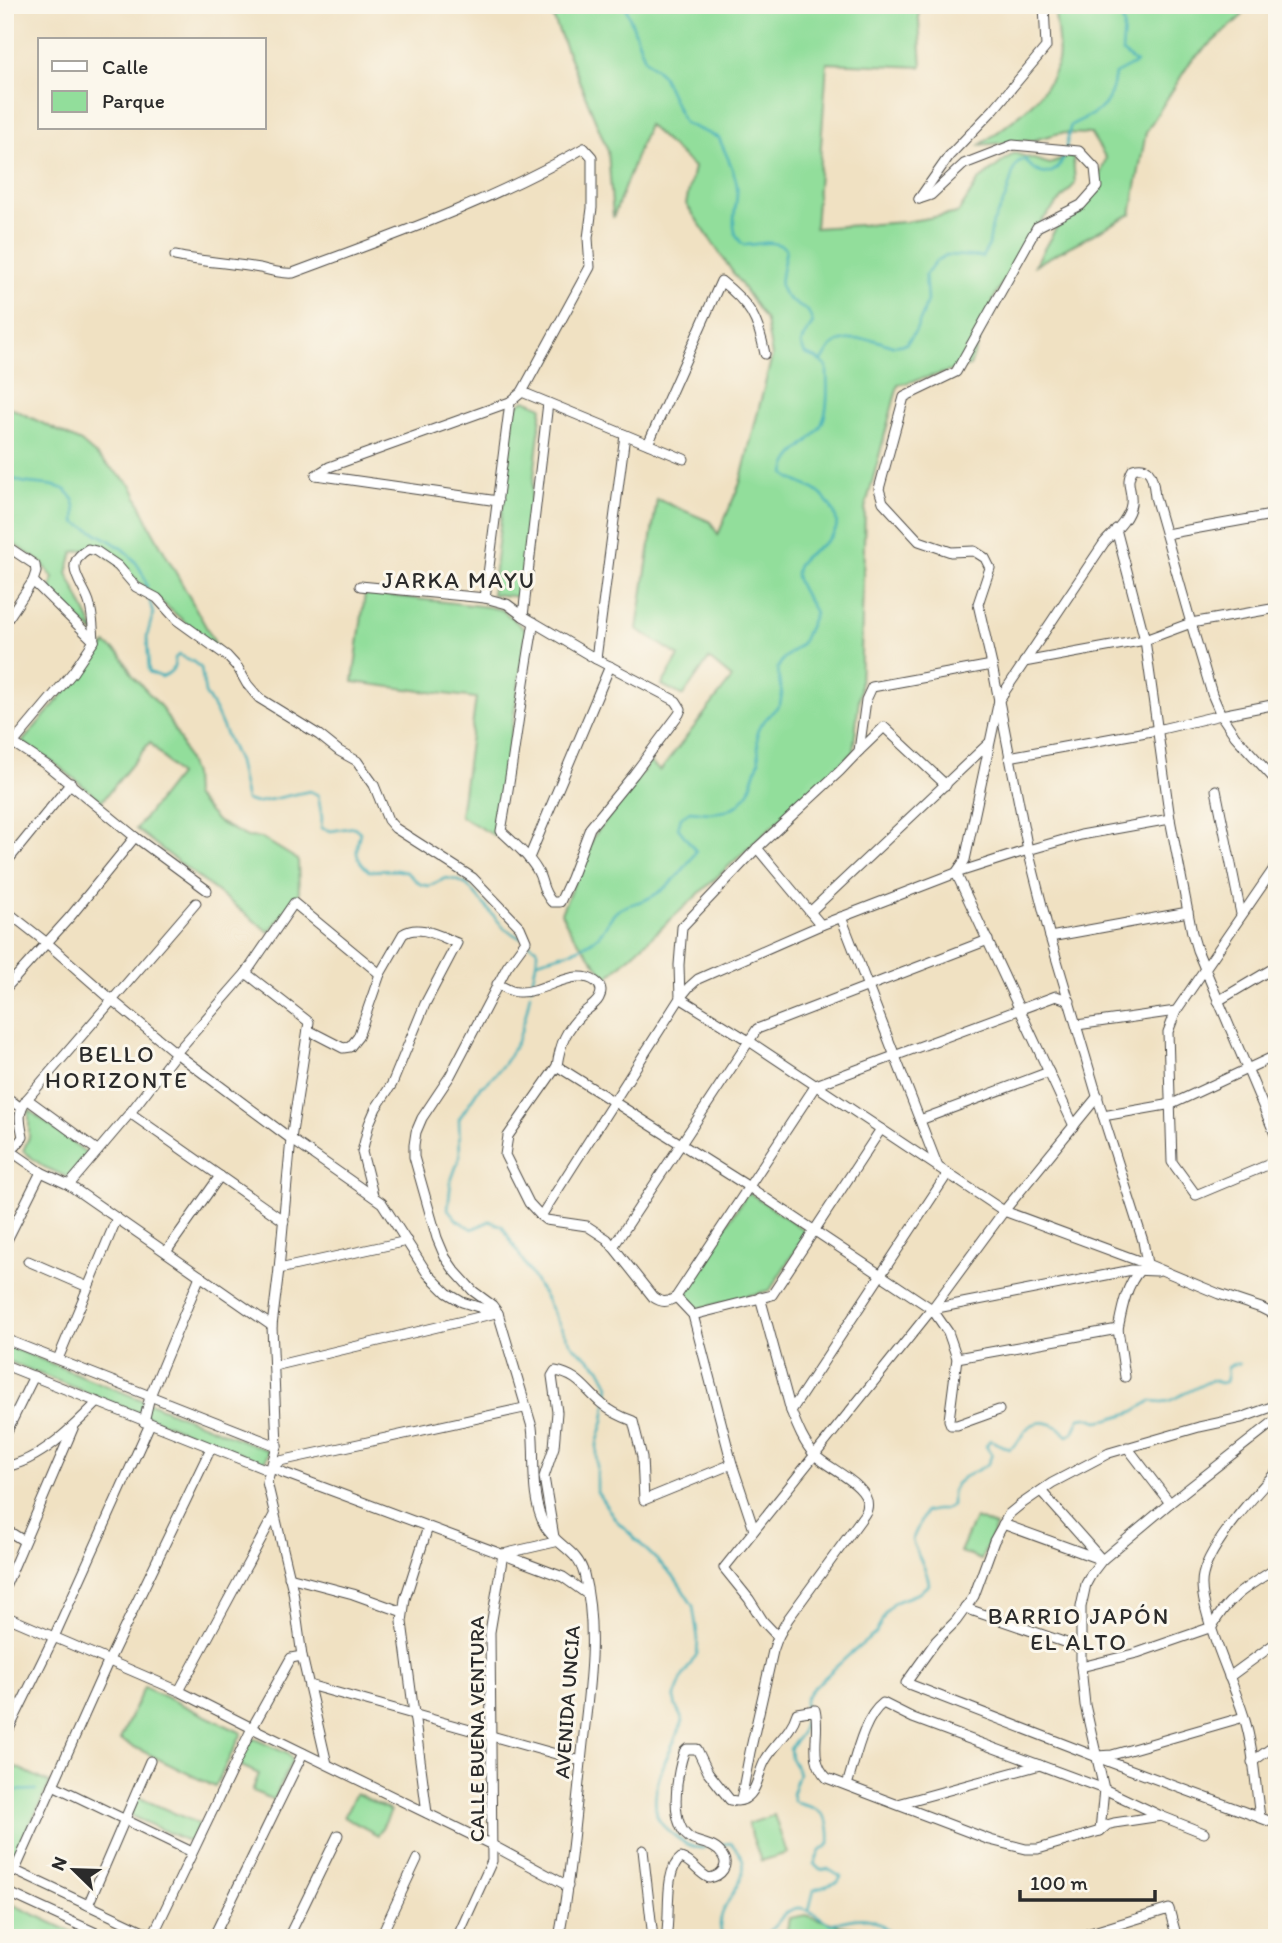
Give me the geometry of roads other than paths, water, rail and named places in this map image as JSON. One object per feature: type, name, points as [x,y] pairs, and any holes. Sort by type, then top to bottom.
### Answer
[{"type":"street","points":[[1044,5],[1046,47],[994,109],[949,156],[919,199],[932,195],[964,164],[1013,145],[1079,151],[1095,168],[1097,187],[1082,205],[1037,228],[956,372],[904,397],[879,489],[883,502],[919,541],[951,552],[974,551],[985,558],[990,568],[978,604],[1028,850],[1103,1116],[1143,1241],[1144,1267],[1132,1278],[1118,1329],[1125,1377]]},
{"type":"street","points":[[175,256],[279,274],[293,274],[479,201],[548,169],[584,148],[592,157],[592,208],[588,239],[590,267],[522,392],[510,402],[329,467],[316,475],[498,501]]},
{"type":"street","points":[[648,444],[721,281],[741,297],[760,328],[765,354]]},
{"type":"street","points":[[522,392],[684,459]]},
{"type":"street","points":[[485,598],[510,402]]},
{"type":"street","points":[[523,616],[548,403]]},
{"type":"street","points":[[596,659],[625,435]]},
{"type":"street","points":[[956,873],[965,860],[999,700],[1104,542],[1124,521],[1131,504],[1128,480],[1133,469],[1148,470],[1151,475],[1191,623],[1221,715],[1235,737],[1277,782]]},
{"type":"street","points":[[1166,534],[1277,514]]},
{"type":"street","points":[[1116,529],[1145,640],[1170,819],[1197,950],[1277,1139]]},
{"type":"street","points":[[5,545],[35,565],[36,572],[33,581],[5,623]]},
{"type":"street","points":[[5,753],[73,672],[94,641],[88,599],[76,577],[75,568],[81,553],[96,551],[118,566],[136,587],[157,598],[177,620],[227,656],[259,698],[357,761],[374,785],[388,820],[395,828],[473,878],[520,927],[526,941],[497,984],[450,1076],[422,1118],[414,1145],[414,1157],[437,1238],[445,1256],[473,1291],[498,1313]]},
{"type":"street","points":[[33,581],[94,641]]},
{"type":"street","points":[[360,586],[485,598],[507,604],[596,659],[679,704],[680,714],[590,828],[560,902],[552,902],[545,895],[539,872],[529,858],[501,831],[534,622]]},
{"type":"street","points":[[1024,662],[1145,640],[1191,623],[1277,608]]},
{"type":"street","points":[[859,751],[866,700],[872,687],[992,665]]},
{"type":"street","points":[[529,858],[610,666]]},
{"type":"street","points":[[1009,757],[1157,730],[1277,704]]},
{"type":"street","points":[[680,998],[682,927],[757,848],[884,727],[946,785]]},
{"type":"street","points":[[5,736],[71,783],[135,837],[207,890]]},
{"type":"street","points":[[810,912],[989,743]]},
{"type":"street","points":[[5,864],[71,783]]},
{"type":"street","points":[[1216,790],[1241,914]]},
{"type":"street","points":[[541,1216],[680,998],[698,979],[821,925],[956,873],[1081,835],[1170,819]]},
{"type":"street","points":[[5,989],[71,917],[135,837]]},
{"type":"street","points":[[757,848],[821,925]]},
{"type":"street","points":[[1277,864],[1204,967],[1176,1011],[1168,1032],[1172,1162],[1196,1195],[1277,1161]]},
{"type":"street","points":[[956,873],[1074,1126]]},
{"type":"street","points":[[69,1185],[176,1053],[246,973],[294,902],[380,974]]},
{"type":"street","points":[[7,1148],[16,1146],[23,1137],[19,1121],[24,1103],[196,903]]},
{"type":"street","points":[[5,910],[176,1053],[291,1139],[373,1195],[382,1203],[427,1273],[447,1293],[462,1302],[498,1313]]},
{"type":"street","points":[[1051,937],[1188,912]]},
{"type":"street","points":[[841,917],[938,1167]]},
{"type":"street","points":[[308,1030],[343,1048],[350,1047],[358,1037],[380,974],[403,934],[418,929],[457,943],[425,1004],[392,1084],[369,1124],[362,1152],[373,1195]]},
{"type":"street","points":[[613,1247],[757,1028],[988,940]]},
{"type":"street","points":[[1218,1001],[1277,966]]},
{"type":"street","points":[[246,973],[309,1022],[291,1139],[272,1326],[277,1446],[268,1469],[267,1482],[327,1764]]},
{"type":"street","points":[[497,984],[517,992],[538,989],[577,977],[598,983],[601,989],[600,997],[570,1026],[563,1039],[557,1066],[508,1136],[505,1155],[529,1203],[541,1216],[546,1220],[587,1226],[607,1239],[653,1297],[661,1302],[669,1302],[676,1297],[816,1085],[1056,996],[1070,1001]]},
{"type":"street","points":[[680,998],[1004,1211],[1277,1316]]},
{"type":"street","points":[[1077,1025],[1176,1011]]},
{"type":"street","points":[[1103,1116],[1172,1104],[1277,1055]]},
{"type":"street","points":[[557,1066],[749,1187],[932,1309],[948,1332],[957,1358],[949,1420],[951,1425],[999,1410]]},
{"type":"street","points":[[920,1120],[1049,1072]]},
{"type":"street","points":[[5,1096],[24,1103],[97,1150]]},
{"type":"street","points":[[778,1637],[724,1569],[932,1309],[1004,1211],[1098,1096]]},
{"type":"street","points":[[130,1112],[284,1221]]},
{"type":"street","points":[[693,1315],[772,1295],[881,1129]]},
{"type":"street","points":[[7,1148],[41,1172],[69,1185],[272,1326]]},
{"type":"street","points":[[5,1244],[41,1172]]},
{"type":"street","points":[[791,1411],[948,1173]]},
{"type":"street","points":[[166,1252],[220,1176]]},
{"type":"street","points":[[58,1359],[117,1219]]},
{"type":"street","points":[[279,1269],[407,1241]]},
{"type":"street","points":[[28,1261],[88,1287]]},
{"type":"street","points":[[932,1309],[1144,1267]]},
{"type":"street","points":[[5,1737],[54,1637],[147,1423],[150,1396],[200,1276]]},
{"type":"street","points":[[676,1297],[693,1315],[732,1464],[754,1530]]},
{"type":"street","points":[[741,1800],[778,1637],[867,1509],[864,1494],[815,1455],[797,1426],[760,1297]]},
{"type":"street","points":[[274,1366],[498,1313]]},
{"type":"street","name":"AVENIDA UNCIA","points":[[498,1313],[533,1435],[534,1480],[541,1517],[555,1542],[567,1548],[575,1557],[583,1571],[587,1594],[591,1674],[568,1886],[559,1938]]},
{"type":"street","points":[[957,1358],[1118,1329]]},
{"type":"street","points":[[5,1339],[277,1446]]},
{"type":"street","points":[[5,1365],[211,1448],[563,1577],[587,1594]]},
{"type":"street","points":[[503,1555],[555,1542],[544,1477],[554,1447],[557,1412],[552,1376],[555,1371],[567,1373],[579,1381],[601,1404],[615,1414],[633,1421],[642,1457],[644,1500],[732,1464]]},
{"type":"street","points":[[5,1435],[34,1377]]},
{"type":"street","points":[[5,1467],[24,1463],[37,1455],[74,1426],[98,1402]]},
{"type":"street","points":[[1277,1405],[1241,1418],[1109,1453],[1052,1483],[1009,1514],[994,1541],[974,1596],[956,1621],[936,1641],[906,1683],[1277,1824]]},
{"type":"street","points":[[268,1469],[280,1461],[524,1408]]},
{"type":"street","points":[[1100,1831],[1104,1789],[1085,1705],[1081,1667],[1083,1596],[1092,1573],[1102,1560],[1170,1503],[1277,1419]]},
{"type":"street","points":[[5,1587],[74,1426]]},
{"type":"street","points":[[1127,1447],[1170,1503]]},
{"type":"street","points":[[15,1870],[109,1660],[211,1448]]},
{"type":"street","points":[[1260,1817],[1244,1717],[1202,1594],[1202,1578],[1228,1529],[1275,1478]]},
{"type":"street","points":[[1041,1491],[1102,1560]]},
{"type":"street","points":[[179,1691],[274,1515]]},
{"type":"street","points":[[1003,1524],[1102,1560]]},
{"type":"street","points":[[427,1813],[402,1622],[405,1599],[428,1527]]},
{"type":"street","points":[[5,1529],[24,1541]]},
{"type":"street","name":"CALLE BUENA VENTURA","points":[[460,1937],[492,1861],[490,1632],[503,1555]]},
{"type":"street","points":[[1081,1667],[1137,1653],[1212,1627],[1218,1614],[1238,1592],[1277,1567]]},
{"type":"street","points":[[289,1577],[353,1594],[403,1612]]},
{"type":"street","points":[[965,1608],[1081,1648]]},
{"type":"street","points":[[5,1616],[179,1691],[492,1845],[568,1886]]},
{"type":"street","points":[[1229,1677],[1277,1642]]},
{"type":"street","points":[[5,1866],[155,1937],[251,1728],[291,1658],[302,1656]]},
{"type":"street","points":[[309,1685],[581,1761]]},
{"type":"street","points":[[847,1786],[867,1723],[883,1703],[913,1718],[1104,1789],[1204,1833]]},
{"type":"street","points":[[666,1938],[672,1869],[677,1861],[681,1858],[687,1860],[709,1878],[720,1874],[725,1863],[719,1851],[687,1836],[680,1824],[676,1783],[687,1749],[697,1749],[708,1772],[730,1800],[741,1800],[747,1798],[756,1786],[765,1760],[790,1730],[797,1713],[815,1710],[818,1723],[815,1754],[817,1764],[827,1778],[990,1840],[1026,1849],[1038,1849],[1100,1831],[1114,1823],[1161,1816]]},
{"type":"street","points":[[5,1712],[15,1716]]},
{"type":"street","points":[[1097,1756],[1112,1755],[1244,1717]]},
{"type":"street","points":[[1252,1762],[1277,1744]]},
{"type":"street","points":[[213,1938],[303,1753]]},
{"type":"street","points":[[88,1905],[150,1761]]},
{"type":"street","points":[[898,1804],[1040,1765]]},
{"type":"street","points":[[53,1785],[192,1852]]},
{"type":"street","points":[[288,1938],[338,1835]]},
{"type":"street","points":[[642,1850],[653,1938]]},
{"type":"street","points":[[380,1938],[417,1859]]},
{"type":"street","points":[[5,1891],[107,1938]]},
{"type":"street","points":[[1088,1938],[1087,1934],[1169,1909],[1177,1938]]},
{"type":"waterway","points":[[538,961],[590,942],[600,934],[617,911],[655,895],[675,879],[696,851],[678,828],[681,817],[690,811],[725,811],[738,805],[749,792],[759,761],[757,732],[780,704],[782,694],[777,669],[783,659],[802,643],[815,613],[797,578],[799,564],[832,535],[836,526],[835,515],[826,500],[811,488],[785,474],[794,454],[820,427],[827,406],[827,367],[816,358],[805,354],[801,344],[813,323],[808,311],[788,298],[781,286],[786,249],[771,243],[744,245],[738,239],[734,225],[736,180],[719,138],[684,123],[662,75],[645,59],[625,5]]},
{"type":"waterway","points":[[822,361],[831,347],[851,339],[875,340],[892,346],[906,344],[923,314],[927,300],[925,275],[935,262],[946,255],[982,257],[989,245],[992,225],[1006,197],[1018,162],[1025,159],[1042,173],[1056,169],[1064,156],[1071,125],[1097,112],[1107,102],[1115,74],[1136,63],[1122,52],[1124,26],[1120,12],[1127,5]]},
{"type":"waterway","points":[[5,476],[22,482],[61,488],[68,492],[73,499],[75,522],[129,554],[137,563],[147,587]]},
{"type":"waterway","points":[[149,598],[153,614],[147,636],[149,672],[162,677],[172,670],[175,658],[179,655],[201,668],[205,693],[238,762],[246,800],[255,803],[310,791],[318,795],[321,828],[331,831],[354,827],[360,832],[357,853],[360,862],[369,871],[406,872],[420,884],[429,886],[446,878],[456,880],[467,885],[505,929],[520,938]]},
{"type":"waterway","points":[[528,943],[537,949],[531,987]]},
{"type":"waterway","points":[[530,994],[523,1026],[511,1054],[491,1079],[480,1087],[459,1119],[460,1156],[451,1181],[448,1209],[457,1220],[472,1229],[490,1221],[502,1226],[573,1346],[600,1368],[609,1385],[597,1444],[597,1492],[615,1519],[675,1578],[693,1606],[698,1639],[697,1654],[683,1676],[674,1698],[683,1721],[659,1779],[655,1803],[657,1815],[664,1827],[682,1841],[704,1848]]},
{"type":"waterway","points":[[809,1910],[814,1890],[838,1882],[841,1877],[828,1869],[820,1870],[814,1864],[820,1851],[829,1844],[828,1827],[821,1813],[794,1801],[792,1794],[799,1773],[791,1758],[790,1749],[801,1733],[805,1719],[805,1699],[811,1690],[876,1633],[893,1603],[919,1593],[929,1584],[912,1540],[925,1512],[943,1510],[952,1505],[952,1491],[956,1484],[987,1465],[992,1455],[986,1446],[990,1440],[1009,1449],[1029,1427],[1041,1422],[1058,1428],[1068,1436],[1073,1433],[1080,1418],[1098,1421],[1109,1419],[1133,1412],[1151,1401],[1169,1401],[1212,1380],[1226,1382],[1227,1368],[1239,1364]]},
{"type":"waterway","points":[[5,1791],[36,1790]]},
{"type":"waterway","points":[[718,1845],[731,1843],[743,1861],[741,1879],[721,1916],[722,1934],[732,1938]]},
{"type":"waterway","points":[[756,1938],[768,1932],[785,1914],[797,1908],[803,1908],[830,1924],[858,1918],[872,1920],[895,1938]]},
{"type":"district","name":"JARKA MAYU","points":[[459,580]]},
{"type":"district","name":"BELLO HORIZONTE","points":[[117,1067]]},
{"type":"district","name":"BARRIO JAPÓN EL ALTO","points":[[1079,1629]]}]
